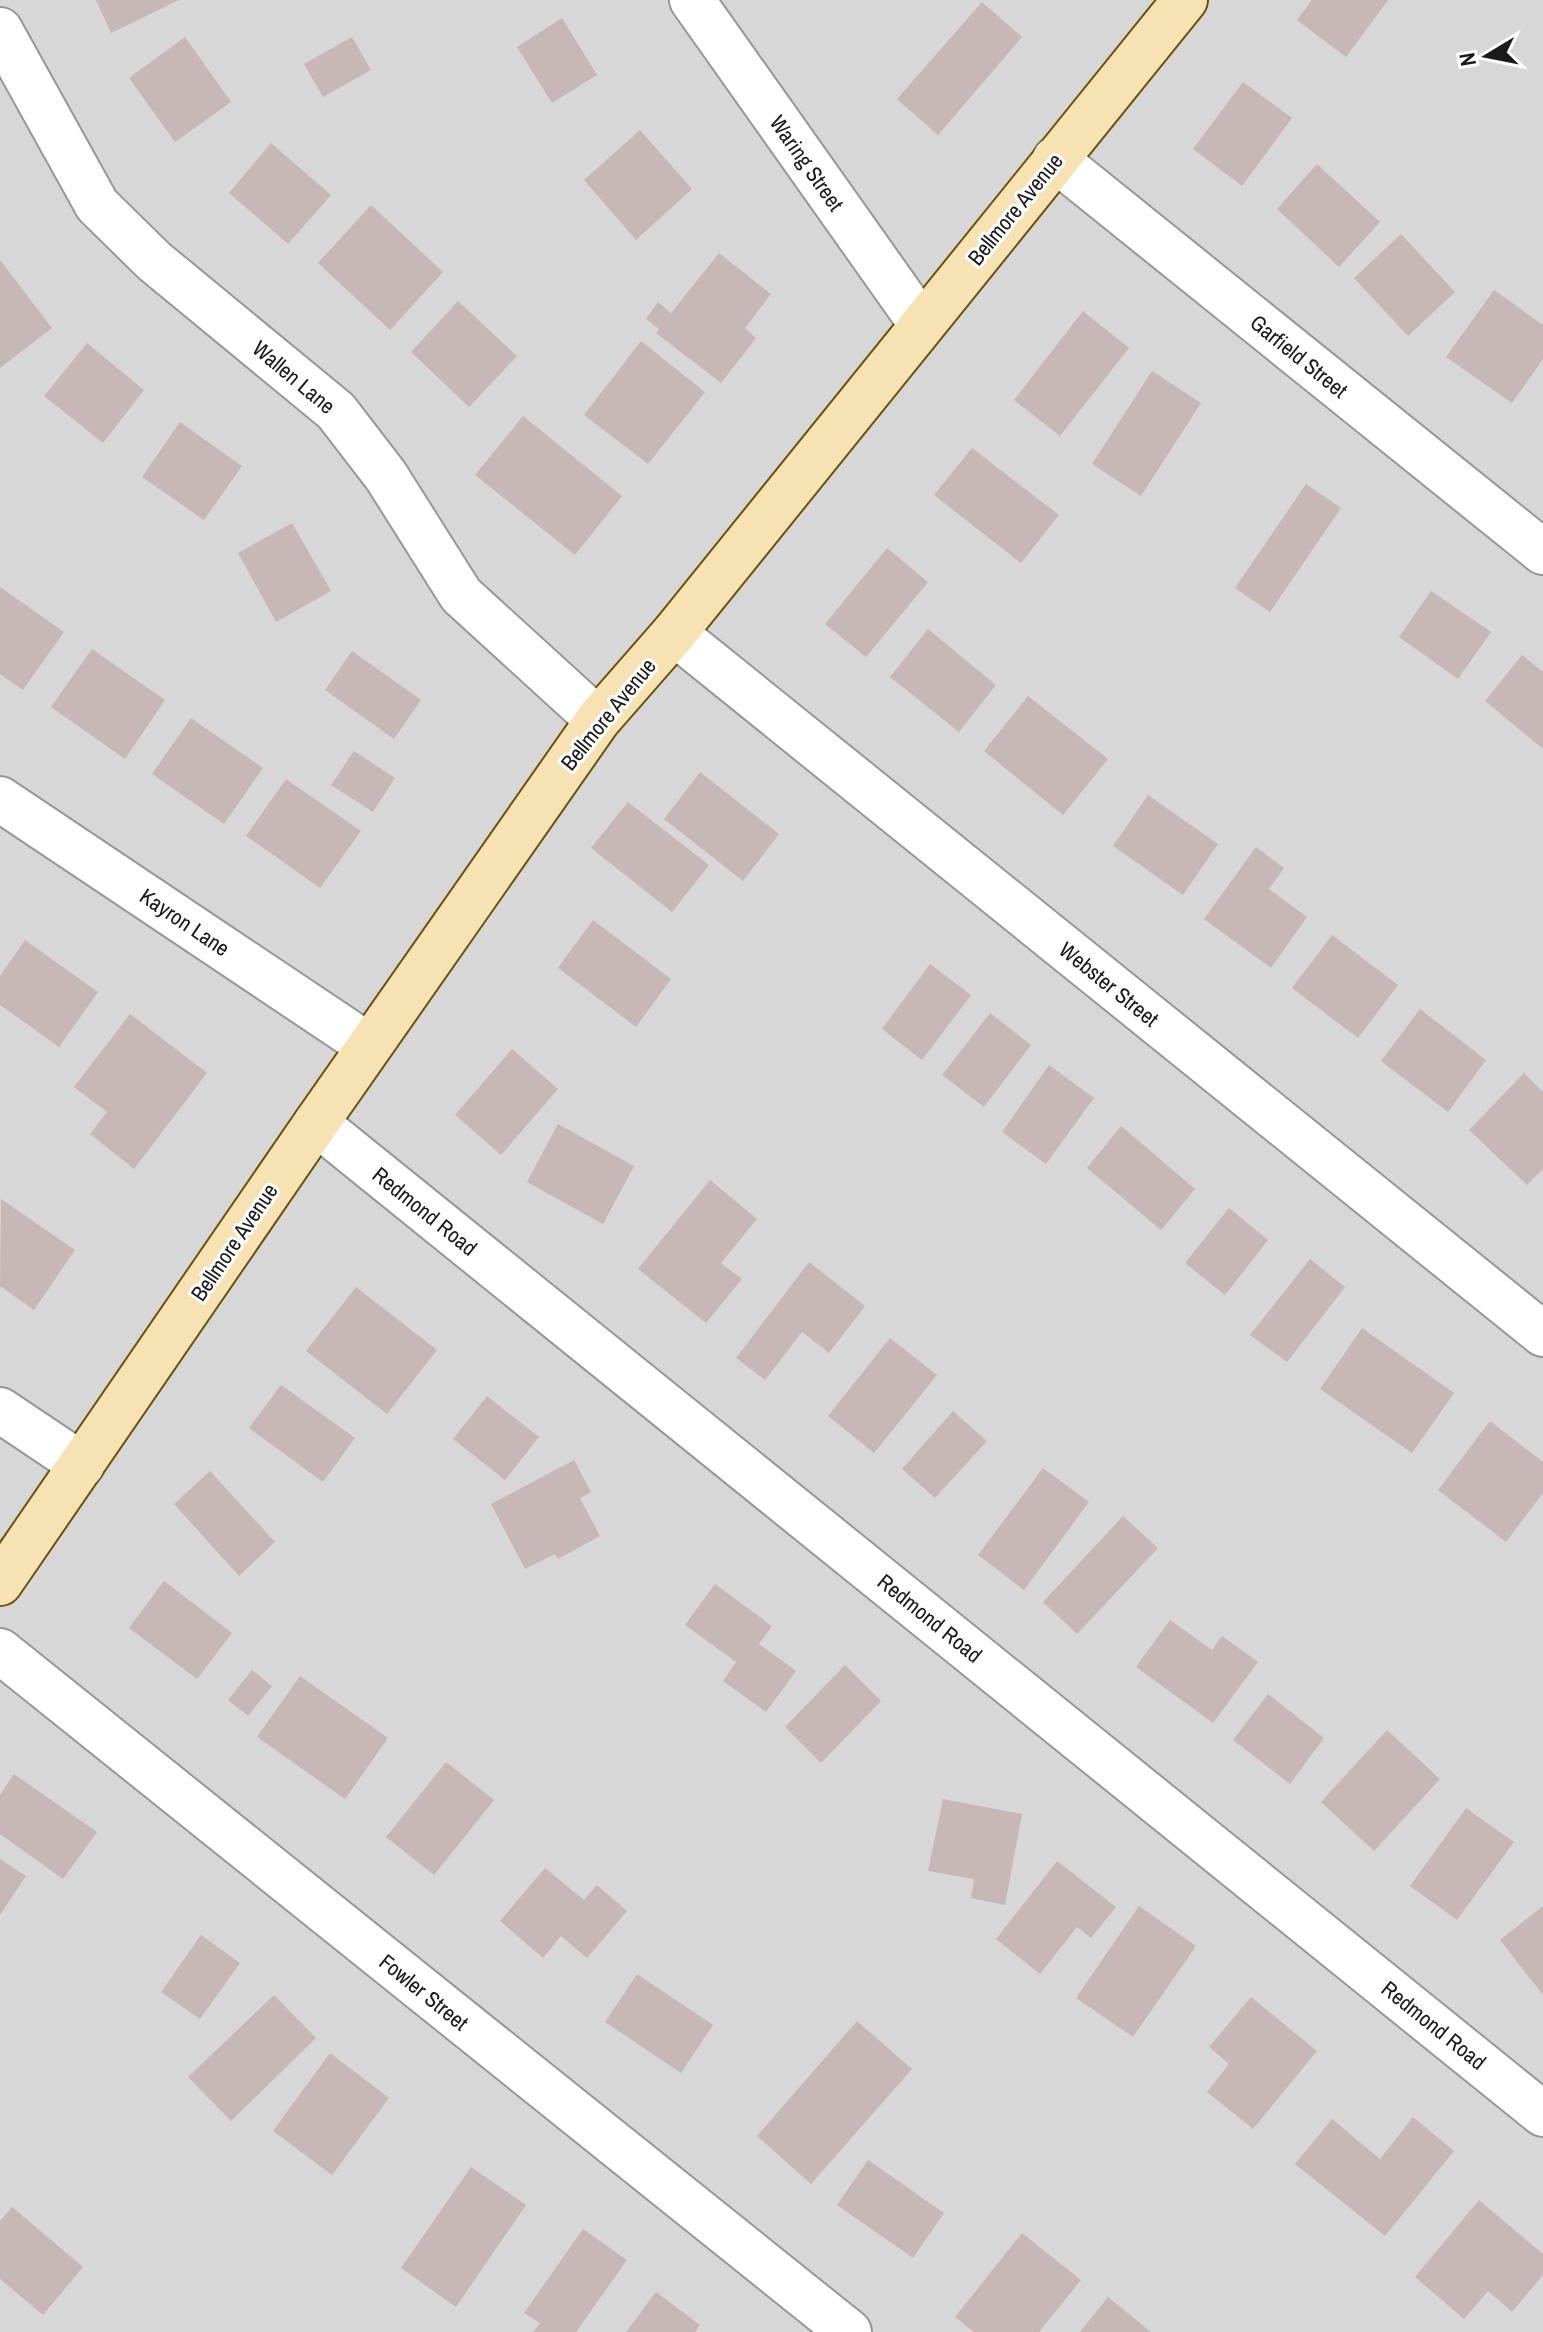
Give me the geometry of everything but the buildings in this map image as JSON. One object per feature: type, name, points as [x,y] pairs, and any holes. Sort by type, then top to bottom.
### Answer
[{"type":"main road","name":"Bellmore Avenue","points":[[0,1583],[369,1046],[598,720],[674,633],[1185,0]]},
{"type":"street","name":"Waring Street","points":[[692,0],[922,325]]},
{"type":"street","name":"Wallen Lane","points":[[0,30],[97,205],[154,261],[336,411],[386,476],[461,595],[598,720]]},
{"type":"street","name":"Garfield Street","points":[[1055,159],[1543,552]]},
{"type":"street","name":"Webster Street","points":[[674,633],[1543,1334]]},
{"type":"street","name":"Kayron Lane","points":[[0,799],[369,1046]]},
{"type":"street","name":"Redmond Road","points":[[316,1123],[1543,2114]]},
{"type":"street","points":[[0,1410],[82,1465]]},
{"type":"street","name":"Fowler Street","points":[[0,1651],[849,2332]]},
{"type":"shaded area","points":[[0,0],[1543,0],[1543,2332],[0,2332]]}]
